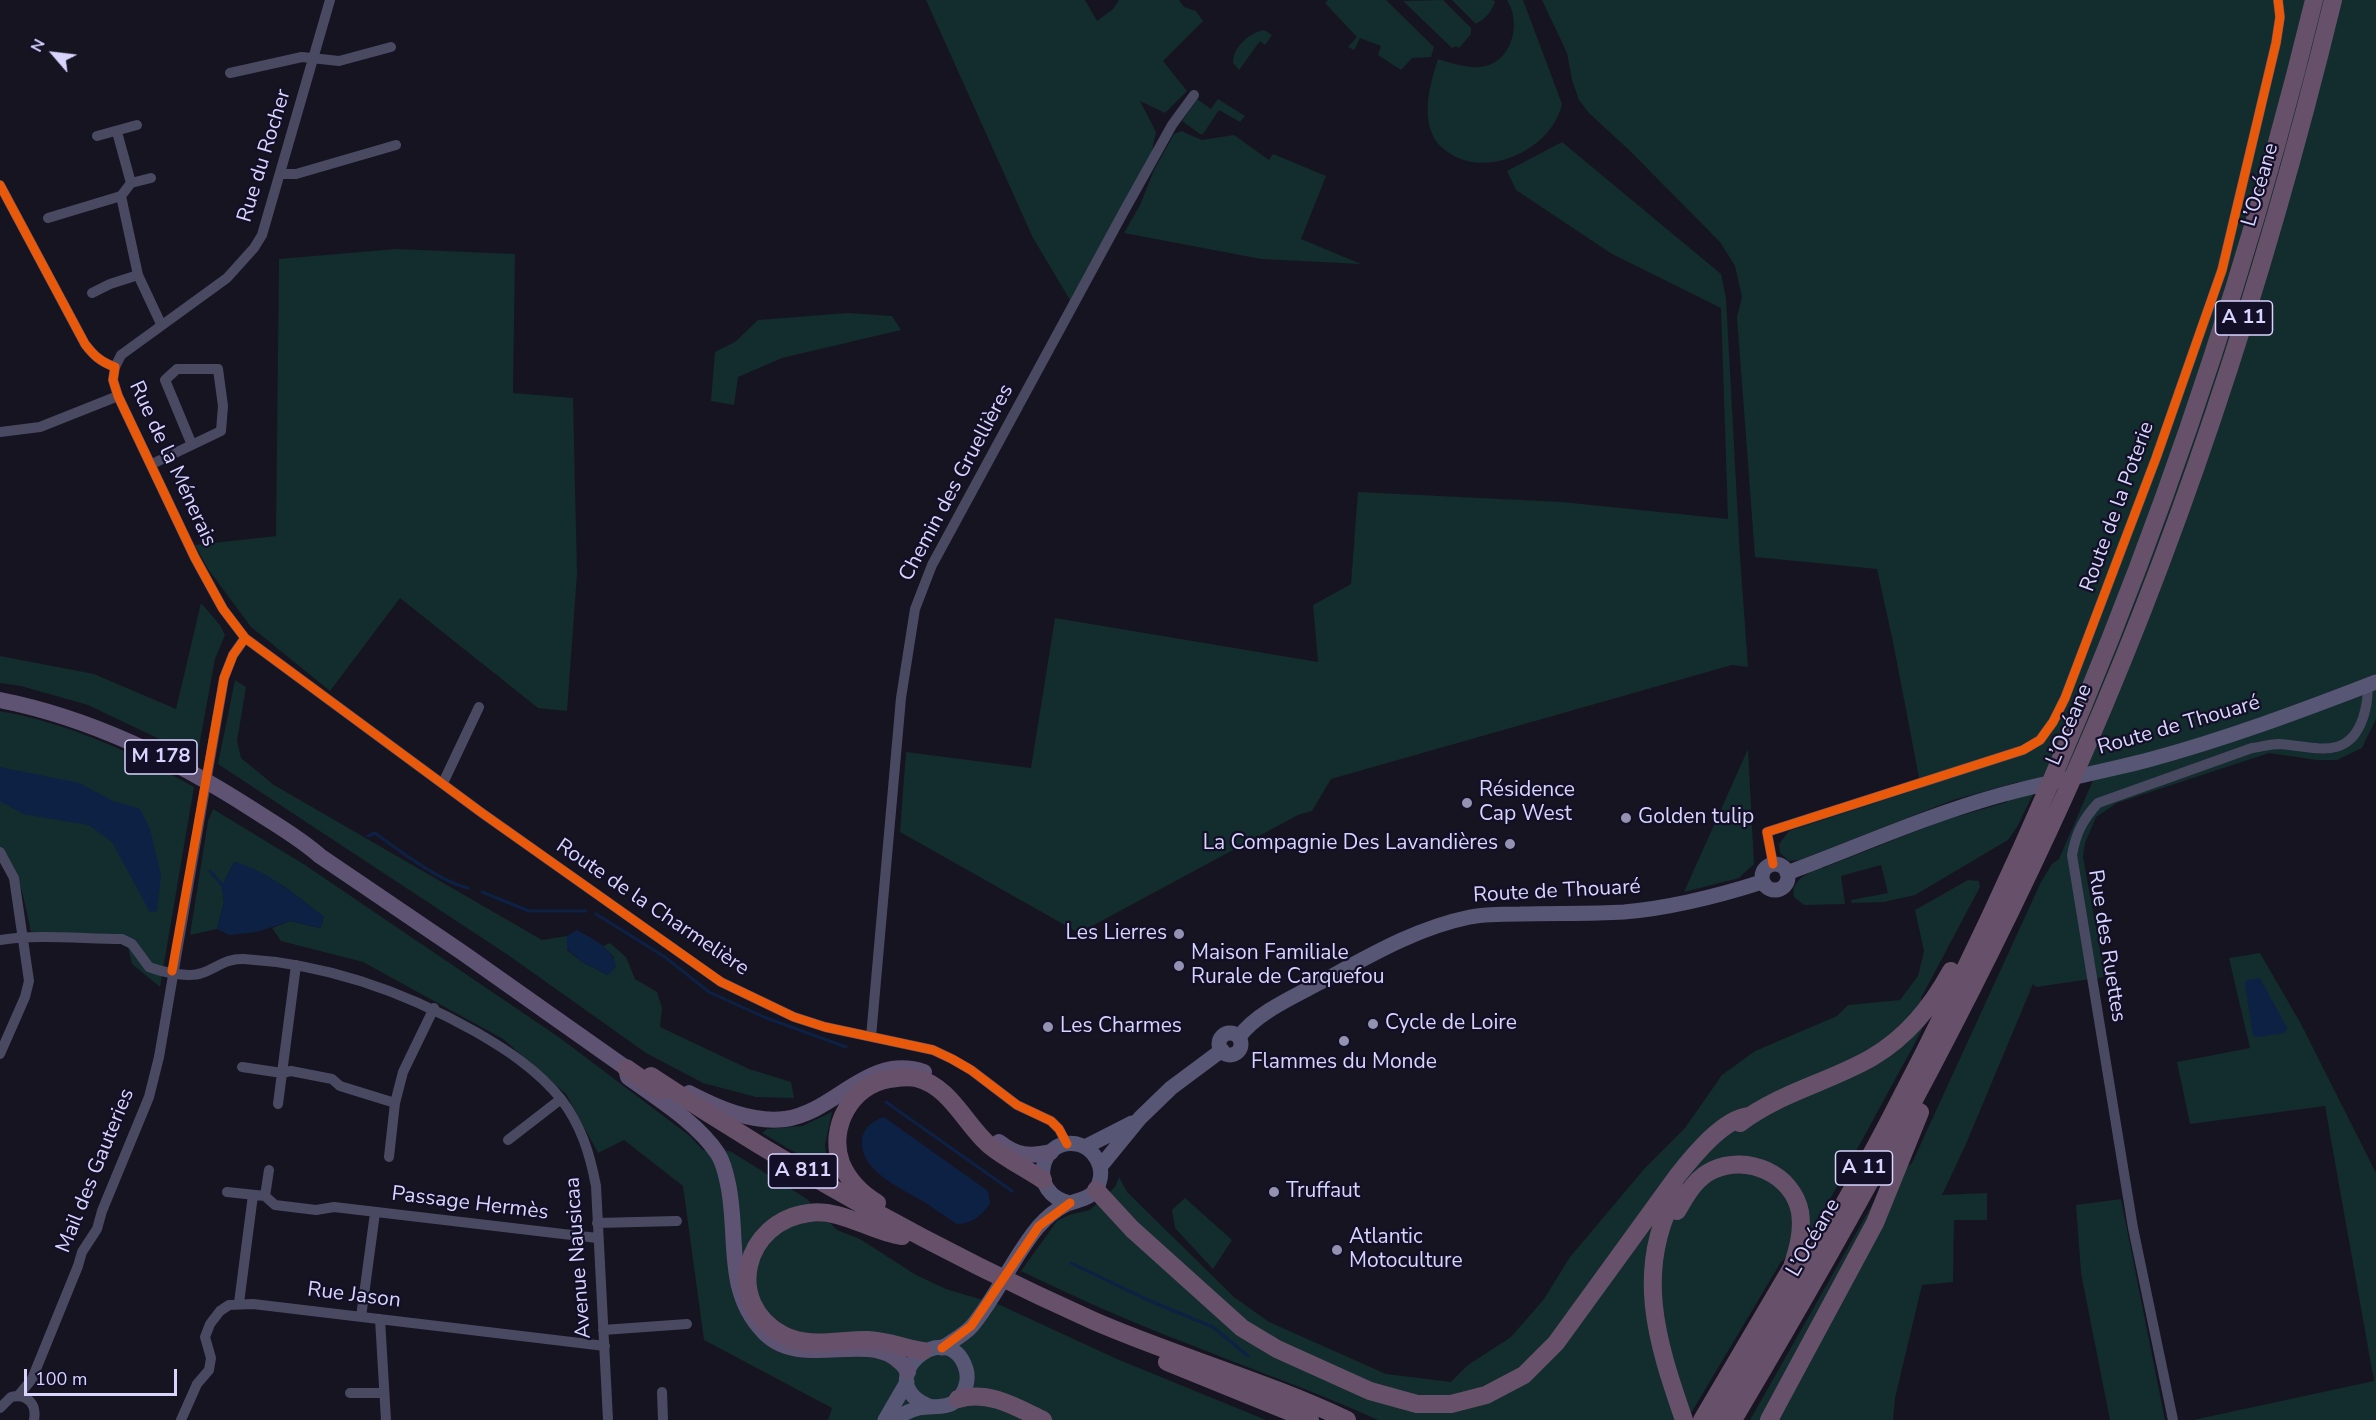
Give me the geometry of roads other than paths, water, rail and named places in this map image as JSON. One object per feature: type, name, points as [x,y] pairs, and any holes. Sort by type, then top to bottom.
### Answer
[{"type":"highway","name":"L’Océane","points":[[1723,1412],[1881,1136],[1988,918],[2037,813],[2094,680],[2138,573],[2252,233],[2314,0]]},
{"type":"highway","name":"L’Océane","points":[[1723,1412],[1832,1252],[1935,1065],[1999,936],[2066,792],[2154,580],[2203,445],[2251,297],[2296,142],[2333,0]]},
{"type":"highway","points":[[1684,1420],[1667,1371],[1654,1321],[1652,1278],[1663,1221],[1682,1182],[1716,1141],[1749,1116],[1871,1058],[1894,1042],[1923,1014],[1976,929],[1988,918]]},
{"type":"highway","points":[[1768,1420],[1875,1223],[1932,1087],[1935,1065]]},
{"type":"highway","name":"A 811","points":[[626,1068],[763,1156],[902,1236],[1075,1322],[1310,1420]]},
{"type":"highway","name":"A 811","points":[[651,1076],[722,1122],[836,1190],[962,1257],[1142,1341],[1261,1383],[1347,1420]]},
{"type":"highway","points":[[962,1257],[956,1248],[870,1199],[846,1174],[838,1147],[839,1128],[844,1112],[854,1098],[881,1080],[899,1077],[917,1078],[936,1088],[950,1100],[988,1144],[1044,1183]]},
{"type":"highway","points":[[1096,1190],[1132,1229],[1242,1328],[1277,1349],[1370,1391],[1417,1404],[1451,1404],[1486,1395],[1524,1375],[1556,1343],[1685,1166],[1699,1150],[1738,1117],[1749,1116]]},
{"type":"highway","points":[[1694,1420],[1671,1355],[1665,1328],[1661,1286],[1665,1247],[1677,1212],[1694,1185],[1712,1170],[1728,1165],[1746,1165],[1766,1170],[1786,1185],[1800,1210],[1800,1237],[1792,1267],[1723,1412],[1702,1420]]},
{"type":"highway","points":[[902,1236],[888,1234],[834,1215],[810,1212],[782,1221],[766,1233],[749,1262],[747,1284],[753,1306],[762,1319],[767,1325],[785,1336],[806,1343],[878,1341],[923,1351]]},
{"type":"highway","points":[[958,1399],[979,1396],[996,1399],[1043,1420]]},
{"type":"highway","points":[[1252,1396],[1260,1405],[1293,1420]]},
{"type":"main road","name":"Route de Thouaré","points":[[1787,873],[1944,813],[1997,796],[2146,760],[2261,725],[2371,684]]},
{"type":"main road","name":"M 178","points":[[0,699],[80,721],[131,742],[230,795],[406,904],[651,1076]]},
{"type":"main road","name":"M 178","points":[[308,845],[320,856],[626,1068]]},
{"type":"main road","points":[[1773,864],[1782,866],[1787,873],[1787,882],[1778,890],[1771,890],[1762,882],[1763,870],[1773,864]]},
{"type":"main road","name":"Route de Thouaré","points":[[1140,1118],[1172,1088],[1222,1050],[1228,1054],[1236,1053],[1241,1046],[1239,1037],[1251,1024],[1293,997],[1389,946],[1438,924],[1472,916],[1497,914],[1624,912],[1650,909],[1733,891],[1762,882]]},
{"type":"main road","points":[[626,1068],[628,1077],[695,1129],[718,1154],[726,1172],[731,1197],[740,1295],[746,1310],[756,1324],[767,1336],[801,1350],[879,1350],[892,1354],[902,1362],[915,1398],[931,1407]]},
{"type":"main road","points":[[651,1076],[661,1076],[700,1099],[731,1112],[774,1120],[802,1115],[818,1108],[872,1074],[896,1068],[918,1070],[947,1084],[987,1131],[1014,1153],[1034,1156],[1051,1152],[1067,1144],[1085,1147],[1092,1152],[1100,1167],[1096,1190],[1080,1202],[1070,1203],[1055,1198],[1044,1183]]},
{"type":"main road","points":[[1085,1147],[1140,1118]]},
{"type":"main road","points":[[1100,1167],[1140,1118]]},
{"type":"main road","points":[[1039,1226],[1044,1203],[1043,1166],[1051,1152]]},
{"type":"main road","points":[[962,1360],[975,1321],[1039,1226],[1070,1203]]},
{"type":"main road","points":[[885,1420],[908,1377],[916,1356],[923,1351],[942,1348],[975,1321]]},
{"type":"main road","points":[[894,1420],[917,1408],[945,1406],[958,1399],[963,1392],[967,1376],[962,1360],[956,1354],[942,1348]]},
{"type":"street","name":"Rue du Rocher","points":[[115,367],[121,355],[227,278],[254,248],[267,224],[330,0]]},
{"type":"street","name":"Route de la Poterie","points":[[1773,864],[1767,832],[2023,750],[2040,740],[2053,722],[2098,613],[2144,491],[2222,270],[2276,43],[2280,17],[2278,0]]},
{"type":"street","points":[[230,73],[302,57],[339,61],[391,47]]},
{"type":"street","name":"Chemin des Gruellières","points":[[871,1037],[901,698],[915,609],[932,565],[1123,213],[1172,125],[1194,95]]},
{"type":"street","points":[[97,136],[137,125]]},
{"type":"street","points":[[117,132],[130,183]]},
{"type":"street","points":[[282,174],[296,174],[396,145]]},
{"type":"street","points":[[48,218],[121,196],[130,183],[151,178]]},
{"type":"street","name":"Rue de la Ménerais","points":[[0,185],[85,344],[95,357],[115,367],[113,380],[118,396],[201,568],[223,609],[245,638]]},
{"type":"street","points":[[121,196],[138,275],[161,324]]},
{"type":"street","points":[[92,293],[110,284],[138,275]]},
{"type":"street","points":[[152,464],[192,445],[220,431],[223,406],[218,369],[177,369],[165,380],[192,445]]},
{"type":"street","points":[[0,432],[39,427],[118,396]]},
{"type":"street","name":"Route de la Charmelière","points":[[245,638],[721,982],[794,1017],[825,1027],[933,1050],[971,1070],[1017,1105],[1051,1121],[1059,1129],[1067,1144]]},
{"type":"street","name":"Mail des Gauteries","points":[[23,1398],[78,1266],[81,1251],[97,1229],[102,1211],[149,1097],[159,1057],[224,678],[233,654],[245,638]]},
{"type":"street","name":"Rue des Ruettes","points":[[2173,1420],[2133,1228],[2072,855],[2075,837],[2084,818],[2098,803],[2252,748],[2277,744],[2327,749],[2340,747],[2350,739],[2360,725],[2371,684]]},
{"type":"street","points":[[443,783],[479,707]]},
{"type":"street","points":[[0,852],[14,878],[28,971],[27,988],[0,1054]]},
{"type":"street","name":"Avenue Nausicaa","points":[[0,940],[24,936],[42,939],[122,939],[132,944],[149,967],[190,976],[203,973],[234,959],[296,965],[362,981],[434,1008],[522,1062],[540,1076],[561,1099],[574,1118],[590,1154],[596,1186],[608,1420]]},
{"type":"street","points":[[278,1104],[296,965]]},
{"type":"street","points":[[389,1157],[394,1103],[403,1072],[434,1008]]},
{"type":"street","points":[[242,1067],[282,1073],[291,1071],[332,1079],[340,1086],[394,1103]]},
{"type":"street","points":[[508,1140],[561,1099]]},
{"type":"street","points":[[227,1192],[265,1196],[269,1170]]},
{"type":"street","points":[[181,1420],[197,1384],[209,1370],[211,1358],[205,1337],[210,1324],[220,1311],[229,1305],[239,1303],[238,1296],[253,1195]]},
{"type":"street","name":"Passage Hermès","points":[[265,1196],[275,1205],[316,1210],[334,1207],[597,1238]]},
{"type":"street","name":"Passage Hermès","points":[[361,1317],[375,1213]]},
{"type":"street","points":[[597,1223],[677,1221]]},
{"type":"street","name":"Rue Jason","points":[[239,1303],[605,1347]]},
{"type":"street","points":[[380,1319],[386,1420]]},
{"type":"street","points":[[603,1330],[687,1324]]},
{"type":"street","points":[[662,1392],[663,1420]]},
{"type":"street","points":[[350,1393],[384,1393]]},
{"type":"street","points":[[2,1401],[23,1398],[34,1408],[34,1420]]},
{"type":"water","points":[[0,767],[79,783],[113,801],[140,809],[150,829],[161,875],[157,911],[150,912],[112,842],[89,825],[23,814],[0,801]]},
{"type":"water","points":[[234,862],[259,871],[282,885],[324,917],[320,928],[290,921],[257,932],[229,935],[217,929],[224,902],[222,886]]},
{"type":"water","points":[[577,930],[601,944],[611,954],[616,967],[608,975],[582,962],[567,949],[567,936]]},
{"type":"water","points":[[2260,978],[2287,1028],[2285,1033],[2256,1037],[2253,1035],[2245,984],[2247,980]]},
{"type":"water","points":[[884,1117],[988,1191],[990,1204],[983,1212],[972,1221],[957,1224],[875,1170],[867,1161],[862,1139],[870,1125]]},
{"type":"waterway","points":[[368,836],[375,833],[433,872],[457,885],[468,888]]},
{"type":"waterway","points":[[210,871],[224,887]]},
{"type":"waterway","points":[[482,892],[529,911],[586,911]]},
{"type":"waterway","points":[[596,914],[665,957],[709,992],[764,1017],[846,1047]]},
{"type":"waterway","points":[[886,1102],[1012,1191]]},
{"type":"waterway","points":[[1071,1263],[1150,1301],[1213,1327],[1248,1356]]},
{"type":"place","name":"Résidence Cap West","points":[[1467,803]]},
{"type":"place","name":"Golden tulip","points":[[1626,818]]},
{"type":"place","name":"La Compagnie Des Lavandières","points":[[1510,844]]},
{"type":"place","name":"Les Lierres","points":[[1179,934]]},
{"type":"place","name":"Maison Familiale Rurale de Carquefou","points":[[1179,966]]},
{"type":"place","name":"Cycle de Loire","points":[[1373,1024]]},
{"type":"place","name":"Les Charmes","points":[[1048,1027]]},
{"type":"place","name":"Flammes du Monde","points":[[1344,1041]]},
{"type":"place","name":"Truffaut","points":[[1274,1192]]},
{"type":"place","name":"Atlantic Motoculture","points":[[1337,1250]]}]
